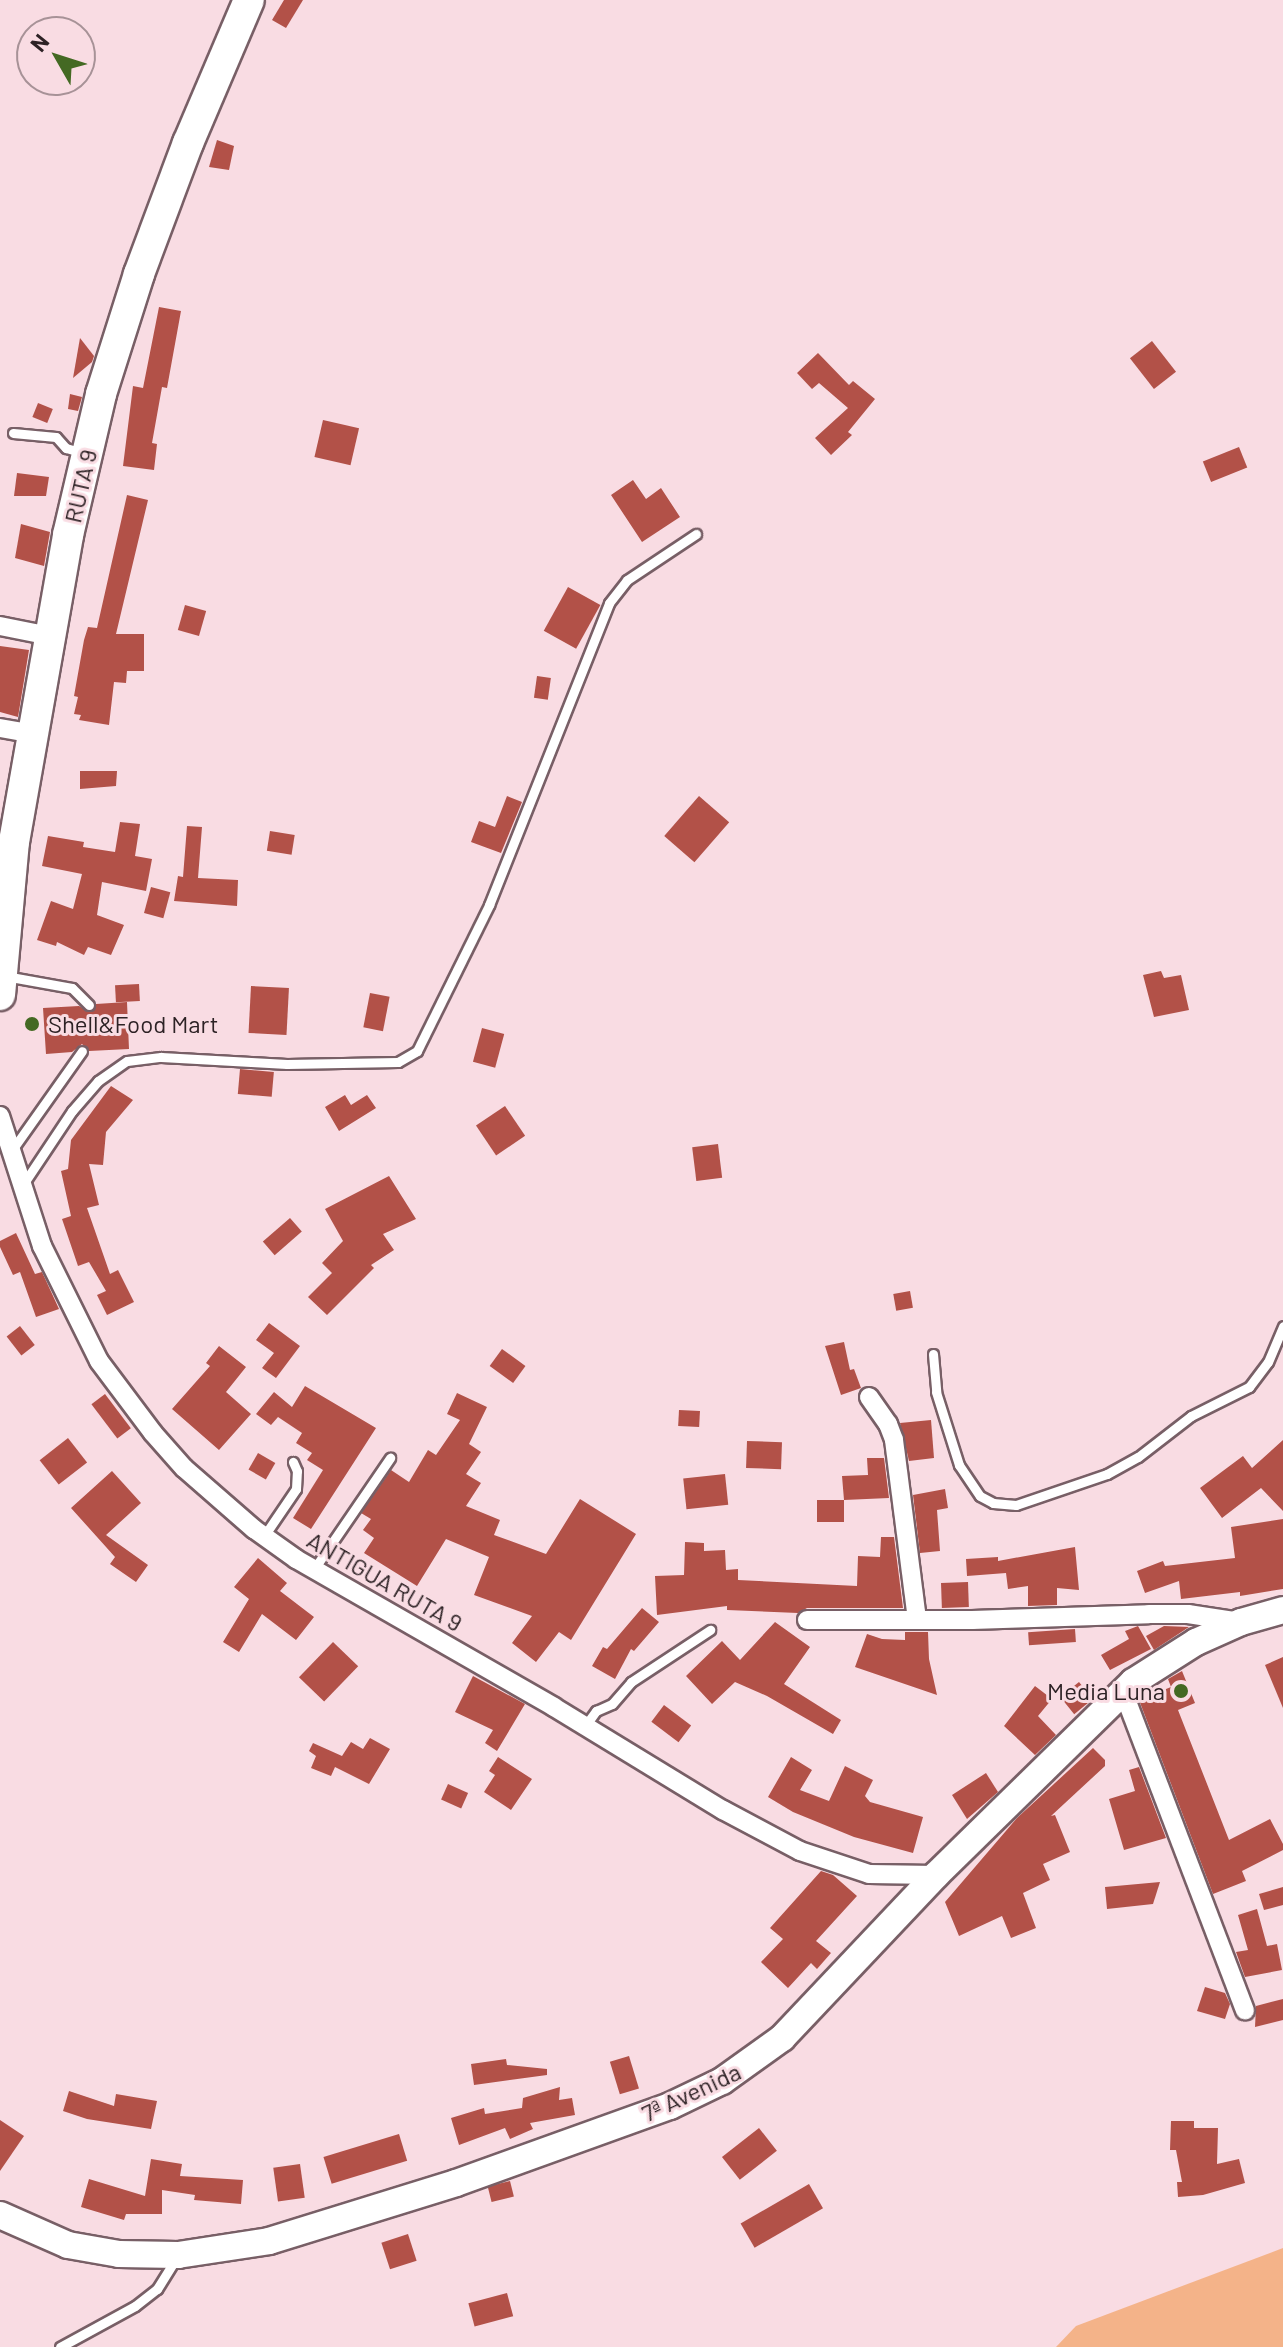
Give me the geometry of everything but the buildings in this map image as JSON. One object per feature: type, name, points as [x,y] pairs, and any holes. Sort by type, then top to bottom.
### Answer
[{"type":"main road","name":"RUTA 9","points":[[1,985],[14,842],[50,636],[87,454],[114,349],[139,274],[188,143],[249,0]]},
{"type":"main road","name":"7ª Avenida","points":[[0,2215],[68,2245],[119,2254],[178,2255],[269,2241],[360,2215],[670,2106],[722,2081],[782,2038],[936,1875],[1123,1691],[1161,1662],[1241,1622],[1283,1610]]},
{"type":"street","points":[[0,626],[50,636]]},
{"type":"street","points":[[0,728],[33,734]]},
{"type":"street","name":"ANTIGUA RUTA 9","points":[[0,1116],[21,1188],[62,1292],[99,1361],[153,1433],[184,1468],[264,1536],[314,1569],[723,1810],[800,1851],[869,1874],[936,1875]]},
{"type":"street","points":[[869,1397],[888,1424],[894,1440],[917,1620]]},
{"type":"street","points":[[807,1620],[1188,1614],[1241,1622]]},
{"type":"street","points":[[1123,1691],[1245,2011]]},
{"type":"lane","points":[[13,433],[56,437],[66,448],[87,454]]},
{"type":"lane","points":[[21,1188],[72,1111],[98,1081],[127,1061],[161,1057],[287,1064],[398,1062],[417,1051],[489,905],[609,603],[627,580],[696,534]]},
{"type":"lane","points":[[1,985],[72,988],[89,1005]]},
{"type":"lane","points":[[10,1152],[82,1051]]},
{"type":"lane","points":[[933,1354],[936,1392],[959,1465],[980,1496],[993,1503],[1016,1505],[1107,1474],[1138,1457],[1191,1416],[1249,1387],[1268,1362],[1283,1326]]},
{"type":"lane","points":[[314,1569],[390,1458]]},
{"type":"lane","points":[[264,1536],[296,1489],[297,1471],[293,1462]]},
{"type":"lane","points":[[585,1726],[596,1711],[612,1704],[631,1682],[710,1630]]},
{"type":"lane","points":[[60,2347],[135,2306],[157,2289],[178,2255]]},
{"type":"shaded area","points":[[1283,2248],[1283,2347],[1056,2347],[1076,2326]]},
{"type":"place","name":"Shell&Food Mart","points":[[32,1024]]},
{"type":"place","name":"Media Luna","points":[[1181,1691]]}]
